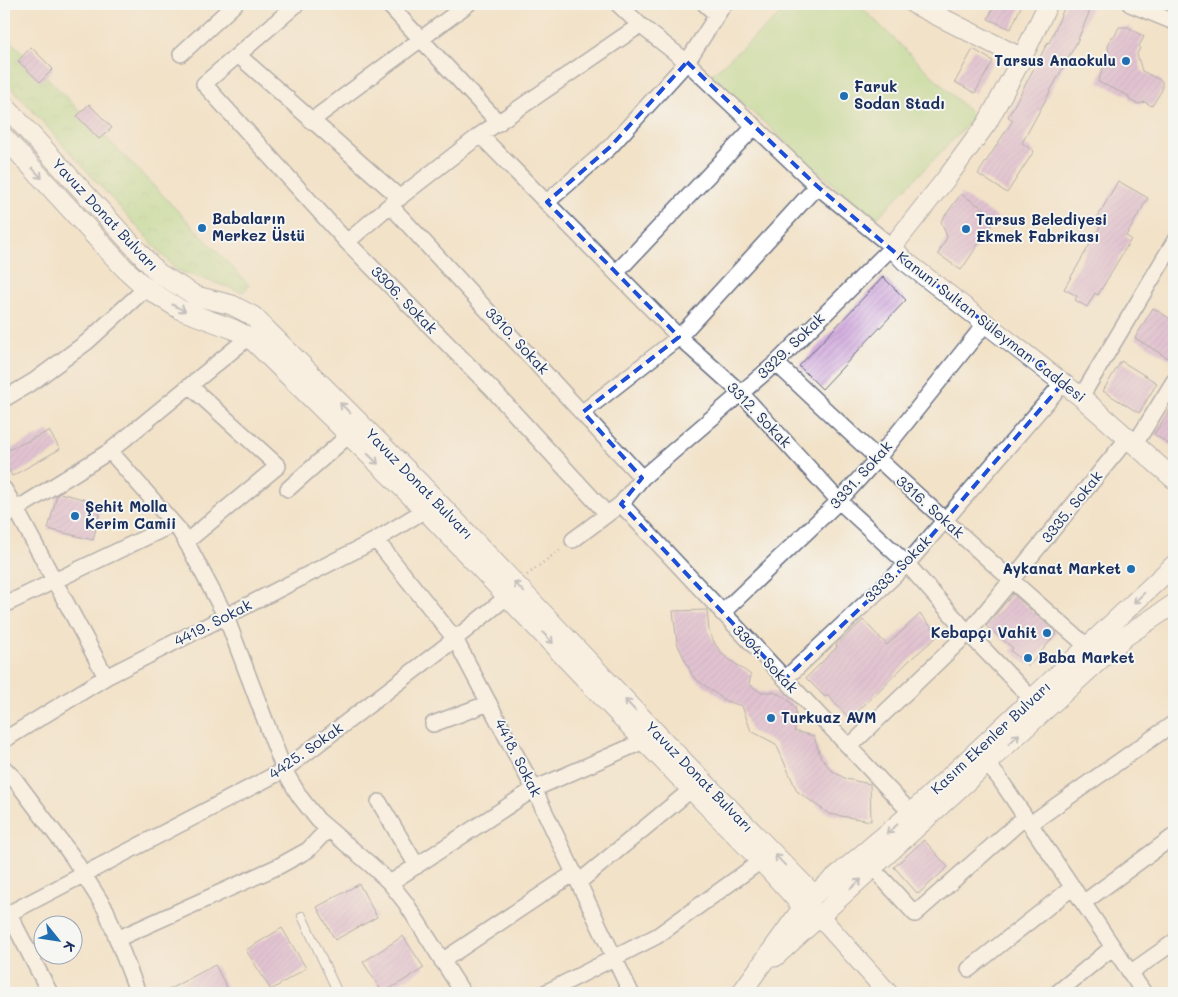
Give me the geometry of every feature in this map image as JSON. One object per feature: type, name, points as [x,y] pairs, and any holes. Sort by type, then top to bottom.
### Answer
[{"type":"street","points":[[181,54],[235,4]]},
{"type":"street","points":[[238,55],[297,4]]},
{"type":"street","points":[[388,4],[499,123]]},
{"type":"street","points":[[311,120],[468,4]]},
{"type":"street","points":[[618,4],[640,25],[687,62],[817,186],[892,247]]},
{"type":"street","points":[[547,202],[610,147],[687,62],[720,9],[705,4]]},
{"type":"street","points":[[914,4],[936,9],[1022,58]]},
{"type":"street","name":"Kanuni Sultan Süleyman Caddesi","points":[[1048,4],[987,123],[892,247],[905,261],[1081,397],[1174,479]]},
{"type":"street","points":[[1130,4],[1174,22]]},
{"type":"street","points":[[347,242],[395,201],[480,135],[640,25]]},
{"type":"street","name":"3306. Sokak","points":[[238,55],[204,84],[347,242],[492,389],[607,514]]},
{"type":"street","name":"3310. Sokak","points":[[238,55],[311,120],[395,201],[642,478]]},
{"type":"street","name":"Yavuz Donat Bulvarı","points":[[4,105],[158,273],[196,296],[232,305],[253,316],[420,484],[666,743],[808,901]]},
{"type":"street","points":[[616,273],[755,126]]},
{"type":"street","name":"3312. Sokak","points":[[480,135],[679,337],[741,393],[839,501],[907,564],[968,633],[1033,700]]},
{"type":"street","name":"Yavuz Donat Bulvarı","points":[[4,138],[124,268],[146,288],[181,310],[249,337],[425,510],[760,861],[808,901]]},
{"type":"street","points":[[583,412],[679,337],[817,186]]},
{"type":"street","points":[[1081,397],[1174,242]]},
{"type":"street","name":"3329. Sokak","points":[[569,543],[621,504],[642,478],[776,363],[892,247]]},
{"type":"street","points":[[4,399],[87,342],[146,288]]},
{"type":"street","name":"3331. Sokak","points":[[722,613],[839,501],[877,459],[986,324]]},
{"type":"street","points":[[10,513],[110,451],[249,337]]},
{"type":"street","name":"3316. Sokak","points":[[776,363],[945,521],[1088,647]]},
{"type":"street","name":"3335. Sokak","points":[[848,747],[968,633],[1132,441],[1174,381]]},
{"type":"street","name":"3333. Sokak","points":[[785,679],[907,564],[1063,383]]},
{"type":"street","points":[[186,542],[278,466],[190,386]]},
{"type":"street","points":[[288,489],[349,436]]},
{"type":"street","points":[[110,451],[174,524],[186,542],[226,617],[284,770],[300,797],[318,820],[371,865],[405,902],[463,993]]},
{"type":"street","points":[[4,489],[10,513],[55,581],[106,677]]},
{"type":"street","name":"3304. Sokak","points":[[621,504],[911,813]]},
{"type":"street","name":"4419. Sokak","points":[[4,740],[106,677],[376,540],[425,510]]},
{"type":"street","points":[[4,604],[174,524]]},
{"type":"street","name":"4418. Sokak","points":[[376,540],[455,639],[534,789],[631,993]]},
{"type":"street","name":"Kasım Ekenler Bulvarı","points":[[744,987],[808,901],[911,813],[1174,565]]},
{"type":"street","name":"4425. Sokak","points":[[6,915],[284,770],[508,596]]},
{"type":"street","name":"Kasım Ekenler Bulvarı","points":[[744,987],[1126,636],[1174,604]]},
{"type":"street","points":[[433,724],[489,702]]},
{"type":"street","points":[[882,878],[915,914],[1028,821],[1174,723]]},
{"type":"street","points":[[390,884],[534,789],[644,741]]},
{"type":"street","points":[[988,764],[1144,993]]},
{"type":"street","points":[[4,768],[72,856],[106,910],[138,993]]},
{"type":"street","points":[[442,961],[576,877],[692,789]]},
{"type":"street","points":[[379,802],[417,866]]},
{"type":"street","points":[[117,939],[279,866],[308,850],[328,830]]},
{"type":"street","points":[[1083,903],[1174,836]]},
{"type":"street","points":[[545,993],[657,936],[760,861]]},
{"type":"street","points":[[969,969],[1073,888]]},
{"type":"street","points":[[808,901],[884,992]]},
{"type":"street","points":[[6,915],[50,993]]},
{"type":"street","points":[[1130,973],[1174,942]]},
{"type":"street","points":[[1058,993],[1113,947]]},
{"type":"lane","points":[[302,916],[338,993]]},
{"type":"path","points":[[520,581],[569,543]]},
{"type":"highlighted area","points":[[687,62],[817,186],[905,261],[1063,383],[907,564],[785,679],[621,504],[642,478],[583,412],[679,337],[547,202],[610,147]]},
{"type":"green space","name":"Faruk Sodan Stadı","points":[[792,4],[858,4],[975,117],[874,221],[711,75]]},
{"type":"green space","points":[[4,34],[249,285],[243,292],[176,270],[4,79]]},
{"type":"building","points":[[995,4],[1022,4],[1011,29],[988,19]]},
{"type":"building","points":[[1066,4],[1082,4],[1091,8],[1077,42],[1022,143],[1034,151],[1007,193],[978,174],[1013,120],[1008,117],[1049,43]]},
{"type":"building","points":[[1119,27],[1128,27],[1144,37],[1137,54],[1142,71],[1162,81],[1162,90],[1152,106],[1145,102],[1139,104],[1133,102],[1129,99],[1129,96],[1098,82],[1109,52],[1109,43]]},
{"type":"building","points":[[31,47],[53,69],[40,82],[18,61]]},
{"type":"building","points":[[973,49],[993,61],[975,93],[955,82]]},
{"type":"building","points":[[89,104],[112,128],[99,139],[77,116]]},
{"type":"building","points":[[1118,181],[1148,198],[1126,236],[1131,239],[1098,295],[1095,293],[1087,307],[1075,300],[1077,296],[1064,289],[1100,227],[1094,223]]},
{"type":"building","name":"Tarsus Belediyesi Ekmek Fabrikası","points":[[961,194],[997,217],[961,270],[938,254],[947,237],[941,221]]},
{"type":"building","points":[[883,277],[906,300],[822,389],[799,366]]},
{"type":"building","points":[[1153,308],[1174,321],[1174,354],[1171,360],[1135,338]]},
{"type":"building","points":[[1121,361],[1157,383],[1139,413],[1103,391]]},
{"type":"building","points":[[1174,404],[1174,448],[1154,434]]},
{"type":"building","points":[[49,431],[60,449],[12,476],[4,460],[4,452]]},
{"type":"building","name":"Şehit Molla Kerim Camii","points":[[60,493],[102,504],[93,540],[48,529],[57,495]]},
{"type":"building","points":[[1013,594],[1057,633],[1029,666],[1011,651],[1013,648],[986,626]]},
{"type":"building","name":"Turkuaz AVM","points":[[707,610],[709,631],[715,644],[723,655],[751,675],[749,684],[760,692],[773,692],[785,697],[795,707],[797,722],[794,731],[814,736],[820,756],[831,770],[846,779],[870,784],[871,821],[829,814],[797,791],[776,744],[751,731],[742,706],[726,701],[693,677],[677,643],[673,611]]},
{"type":"building","points":[[920,614],[939,635],[912,658],[850,719],[827,695],[825,697],[806,678],[837,647],[836,645],[863,620],[887,645]]},
{"type":"building","points":[[924,840],[948,867],[918,894],[894,867]]},
{"type":"building","points":[[359,884],[377,917],[335,940],[317,907]]},
{"type":"building","points":[[282,928],[306,968],[271,990],[246,950]]},
{"type":"building","points":[[403,936],[424,968],[383,993],[363,962]]},
{"type":"building","points":[[215,965],[230,993],[162,993]]},
{"type":"place","name":"Tarsus Anaokulu","points":[[1126,61]]},
{"type":"place","name":"Faruk Sodan Stadı","points":[[844,96]]},
{"type":"place","name":"Babaların Merkez Üstü","points":[[202,228]]},
{"type":"place","name":"Tarsus Belediyesi Ekmek Fabrikası","points":[[966,229]]},
{"type":"place","name":"Şehit Molla Kerim Camii","points":[[75,516]]},
{"type":"place","name":"Aykanat Market","points":[[1131,569]]},
{"type":"place","name":"Kebapçı Vahit","points":[[1047,633]]},
{"type":"place","name":"Baba Market","points":[[1028,658]]},
{"type":"place","name":"Turkuaz AVM","points":[[771,718]]}]
